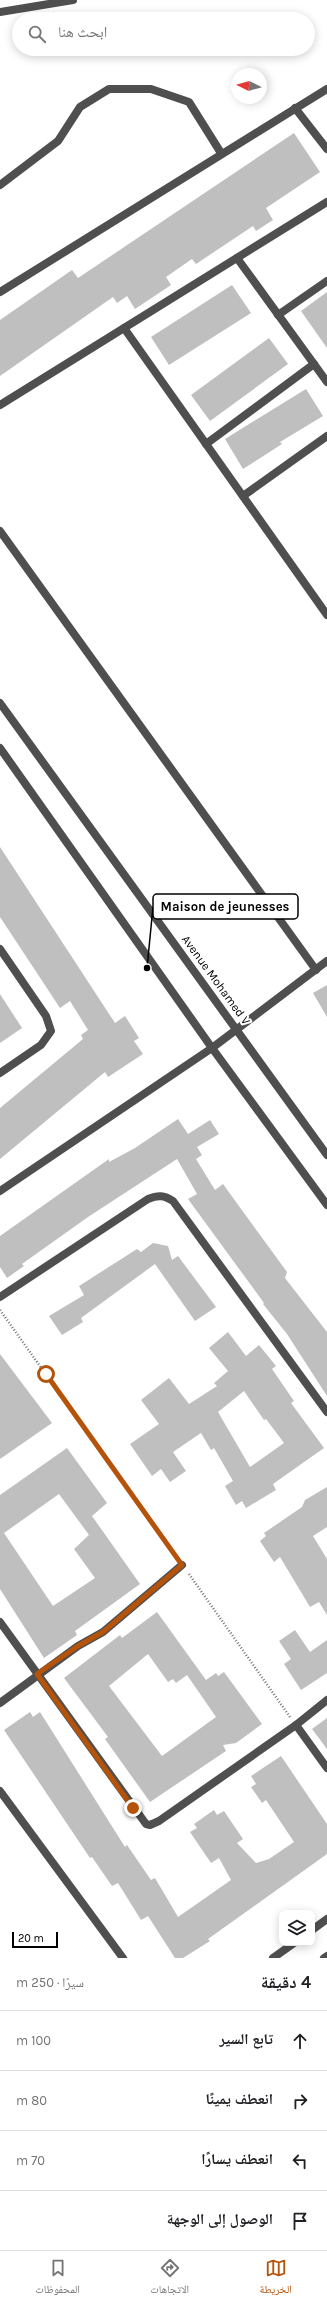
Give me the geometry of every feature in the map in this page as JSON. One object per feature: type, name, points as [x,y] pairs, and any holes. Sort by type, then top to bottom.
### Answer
[{"type":"street","points":[[0,12],[73,0]]},
{"type":"street","points":[[0,185],[58,141],[80,107],[110,89],[151,89],[189,102],[221,154]]},
{"type":"street","points":[[0,292],[327,89]]},
{"type":"street","points":[[295,108],[327,149]]},
{"type":"street","points":[[0,405],[327,202]]},
{"type":"street","points":[[237,258],[327,382]]},
{"type":"street","points":[[278,315],[327,281]]},
{"type":"street","points":[[124,328],[327,614]]},
{"type":"street","points":[[206,444],[314,364]]},
{"type":"street","points":[[243,496],[327,436]]},
{"type":"street","points":[[0,531],[316,970]]},
{"type":"street","name":"Avenue Mohamed V","points":[[0,703],[327,1155]]},
{"type":"street","points":[[0,748],[212,1048],[327,1205]]},
{"type":"street","points":[[0,949],[46,1016],[51,1031],[41,1045],[0,1073]]},
{"type":"street","points":[[0,1191],[212,1048],[327,961]]},
{"type":"street","points":[[0,1297],[148,1199],[161,1195],[168,1197],[178,1208],[327,1412]]},
{"type":"street","points":[[0,1703],[37,1674],[78,1646],[103,1632],[182,1565]]},
{"type":"street","points":[[0,1622],[142,1820],[150,1825],[159,1821],[296,1725],[327,1700]]},
{"type":"street","points":[[296,1725],[327,1768]]},
{"type":"street","points":[[0,1791],[123,1958]]},
{"type":"street","points":[[315,1928],[327,1919]]},
{"type":"street","points":[[273,1958],[290,1946]]},
{"type":"path","points":[[0,1310],[296,1725]]},
{"type":"building","points":[[294,133],[320,172],[266,208],[273,220],[256,231],[253,226],[196,264],[192,259],[166,277],[171,285],[135,309],[127,296],[117,303],[113,297],[0,376],[0,320],[72,270],[78,278]]},
{"type":"building","points":[[232,285],[251,313],[169,365],[151,337]]},
{"type":"building","points":[[327,292],[327,348],[301,311]]},
{"type":"building","points":[[269,338],[288,364],[210,421],[191,395]]},
{"type":"building","points":[[306,389],[323,416],[280,442],[282,444],[243,469],[225,439]]},
{"type":"building","points":[[0,847],[115,1023],[125,1016],[139,1038],[134,1041],[143,1054],[108,1077],[105,1072],[0,1159],[0,1108],[83,1039],[81,1035],[88,1030],[70,1001],[60,1008],[0,917]]},
{"type":"building","points":[[327,985],[327,1017],[313,993]]},
{"type":"building","points":[[0,994],[22,1028],[0,1043]]},
{"type":"building","points":[[178,1119],[188,1134],[210,1120],[219,1134],[197,1147],[202,1155],[196,1159],[215,1190],[223,1184],[287,1272],[285,1278],[327,1332],[327,1396],[287,1334],[263,1304],[264,1303],[188,1199],[197,1194],[177,1159],[88,1217],[22,1264],[24,1266],[7,1278],[0,1267],[0,1236],[109,1159],[109,1162],[135,1148]]},
{"type":"building","points":[[153,1243],[168,1246],[172,1260],[178,1256],[216,1307],[195,1321],[155,1264],[81,1318],[83,1322],[62,1335],[49,1316],[84,1295],[79,1286],[137,1249],[141,1252]]},
{"type":"building","points":[[228,1332],[246,1356],[259,1345],[276,1366],[272,1369],[294,1401],[291,1403],[324,1448],[273,1484],[276,1490],[246,1508],[242,1501],[236,1505],[225,1486],[233,1481],[214,1448],[211,1450],[201,1433],[173,1452],[186,1471],[170,1482],[161,1469],[152,1476],[130,1444],[159,1424],[141,1400],[169,1378],[189,1404],[217,1386],[214,1383],[228,1371],[209,1348]],"holes":[[[244,1391],[264,1420],[266,1419],[284,1443],[250,1467],[218,1412]]]},
{"type":"building","points":[[0,1354],[52,1423],[0,1459]]},
{"type":"building","points":[[67,1448],[107,1503],[92,1516],[140,1584],[75,1631],[77,1635],[44,1658],[0,1589],[0,1495]],"holes":[[[59,1494],[89,1535],[74,1549],[95,1578],[53,1606],[4,1533]]]},
{"type":"building","points":[[327,1487],[327,1527],[313,1536],[327,1559],[327,1615],[319,1602],[310,1607],[280,1557],[274,1562],[260,1541],[266,1536],[264,1533],[302,1507],[305,1500]]},
{"type":"building","points":[[157,1612],[206,1680],[216,1673],[218,1676],[224,1672],[262,1724],[236,1743],[223,1745],[226,1751],[150,1802],[105,1739],[108,1737],[64,1678],[120,1635],[122,1638]],"holes":[[[148,1654],[168,1682],[173,1679],[176,1683],[187,1675],[216,1717],[162,1756],[109,1686]]]},
{"type":"building","points":[[295,1630],[310,1652],[327,1640],[327,1673],[301,1690],[284,1664],[291,1659],[279,1641]]},
{"type":"building","points":[[30,1712],[33,1717],[40,1712],[125,1847],[127,1845],[151,1880],[155,1878],[178,1917],[231,1880],[219,1858],[211,1863],[190,1832],[197,1828],[194,1824],[214,1810],[217,1815],[224,1811],[243,1839],[237,1843],[256,1863],[269,1859],[294,1842],[266,1800],[262,1803],[251,1787],[256,1784],[251,1776],[281,1756],[327,1824],[327,1854],[208,1939],[210,1941],[183,1958],[175,1958],[148,1916],[141,1920],[118,1883],[112,1886],[92,1857],[90,1858],[4,1730]]},
{"type":"building","points":[[327,1718],[327,1749],[312,1729]]},
{"type":"place","name":"Maison de jeunesses","points":[[147,968]]},
{"type":"route","points":[[46,1374],[182,1565],[103,1632],[78,1646],[37,1674],[133,1808]]}]
